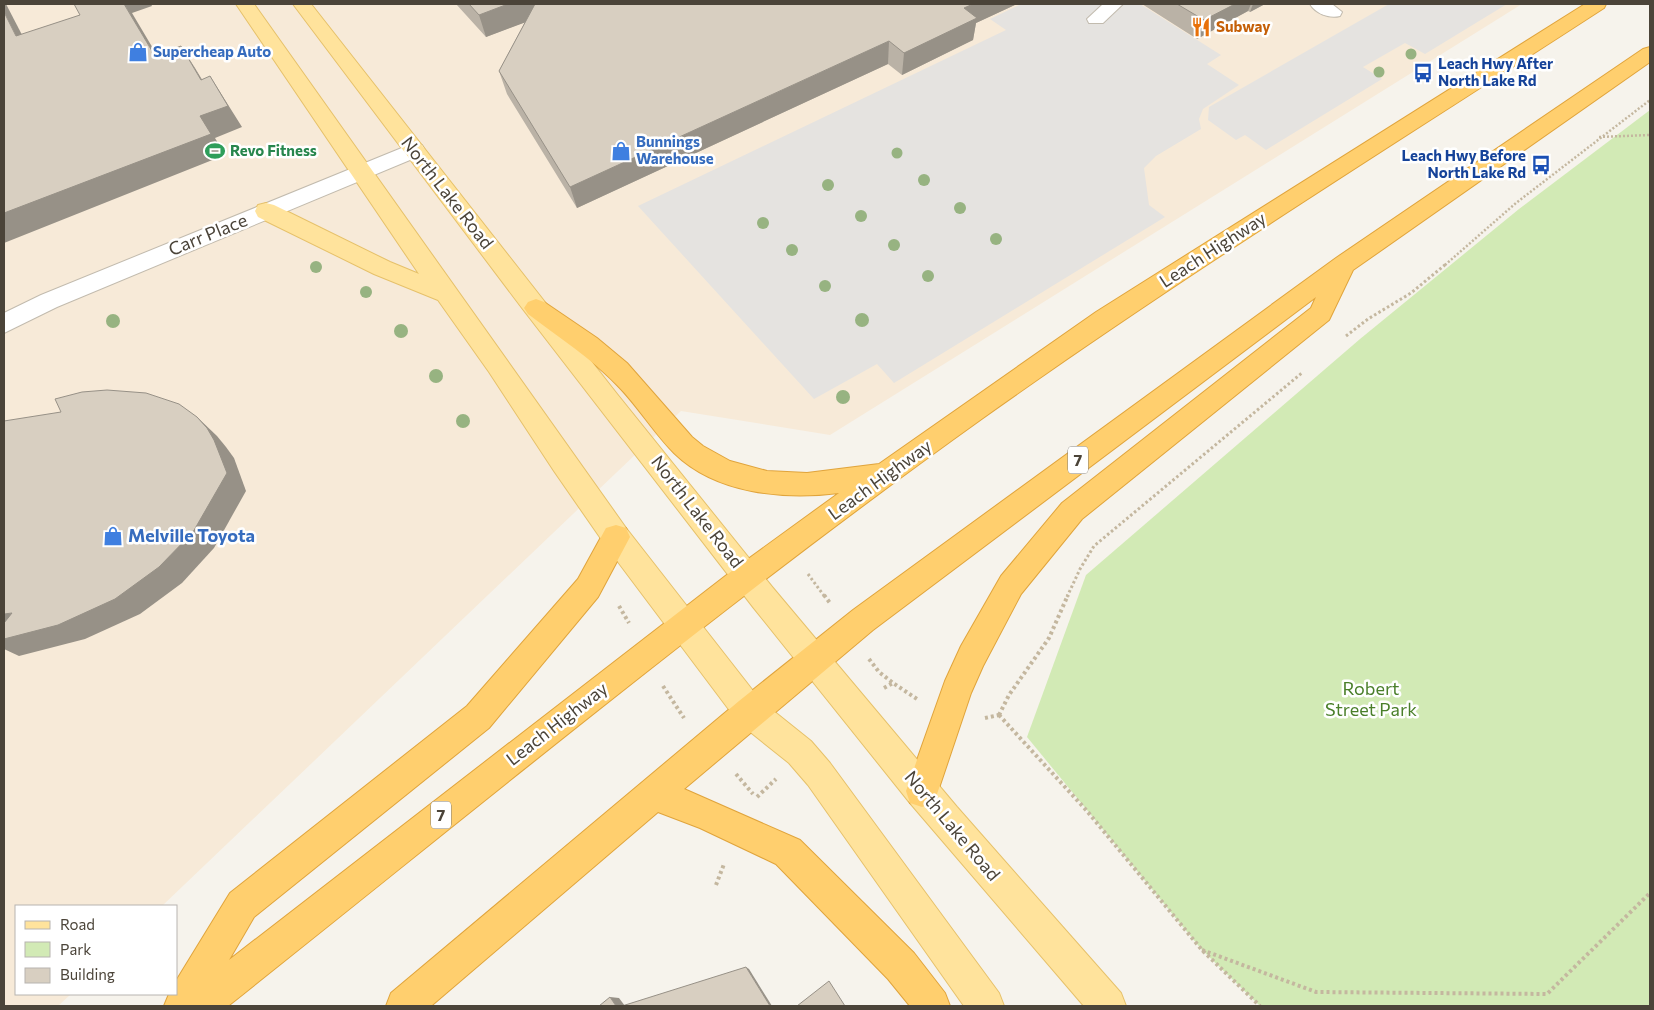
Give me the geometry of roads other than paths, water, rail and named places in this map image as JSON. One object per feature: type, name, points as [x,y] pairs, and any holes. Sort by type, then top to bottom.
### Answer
[{"type":"highway","name":"Leach Highway","points":[[199,1006],[747,576],[970,413],[1105,319],[1597,4]]},
{"type":"highway","name":"7","points":[[404,1006],[814,658],[849,631],[1344,264],[1650,53]]},
{"type":"highway","points":[[922,790],[956,692],[972,656],[1011,585],[1072,511],[1320,314],[1344,264]]},
{"type":"highway","points":[[536,308],[597,352],[619,371],[684,446],[708,462],[741,476],[763,482],[796,485],[888,474]]},
{"type":"highway","points":[[182,1006],[242,905],[478,717],[588,588],[616,537]]},
{"type":"highway","points":[[654,794],[710,815],[746,834],[788,852],[901,966],[932,1006]]},
{"type":"main road","points":[[244,4],[446,294],[498,365],[563,463],[616,537],[750,712],[800,752],[819,774],[986,1006]]},
{"type":"main road","name":"North Lake Road","points":[[302,4],[536,308],[747,576],[922,790],[1108,1006]]},
{"type":"main road","points":[[266,211],[382,268],[446,294]]},
{"type":"street","points":[[1096,19],[1114,4]]},
{"type":"street","name":"Carr Place","points":[[4,324],[49,302],[414,150]]},
{"type":"place","name":"Subway","points":[[1201,27]]},
{"type":"place","name":"Supercheap Auto","points":[[138,52]]},
{"type":"place","name":"Leach Hwy After North Lake Rd","points":[[1423,73]]},
{"type":"place","name":"Revo Fitness","points":[[215,151]]},
{"type":"place","name":"Bunnings Warehouse","points":[[621,151]]},
{"type":"place","name":"Leach Hwy Before North Lake Rd","points":[[1541,165]]},
{"type":"place","name":"Melville Toyota","points":[[113,536]]},
{"type":"park label","name":"Robert Street Park","points":[[1371,700]]}]
